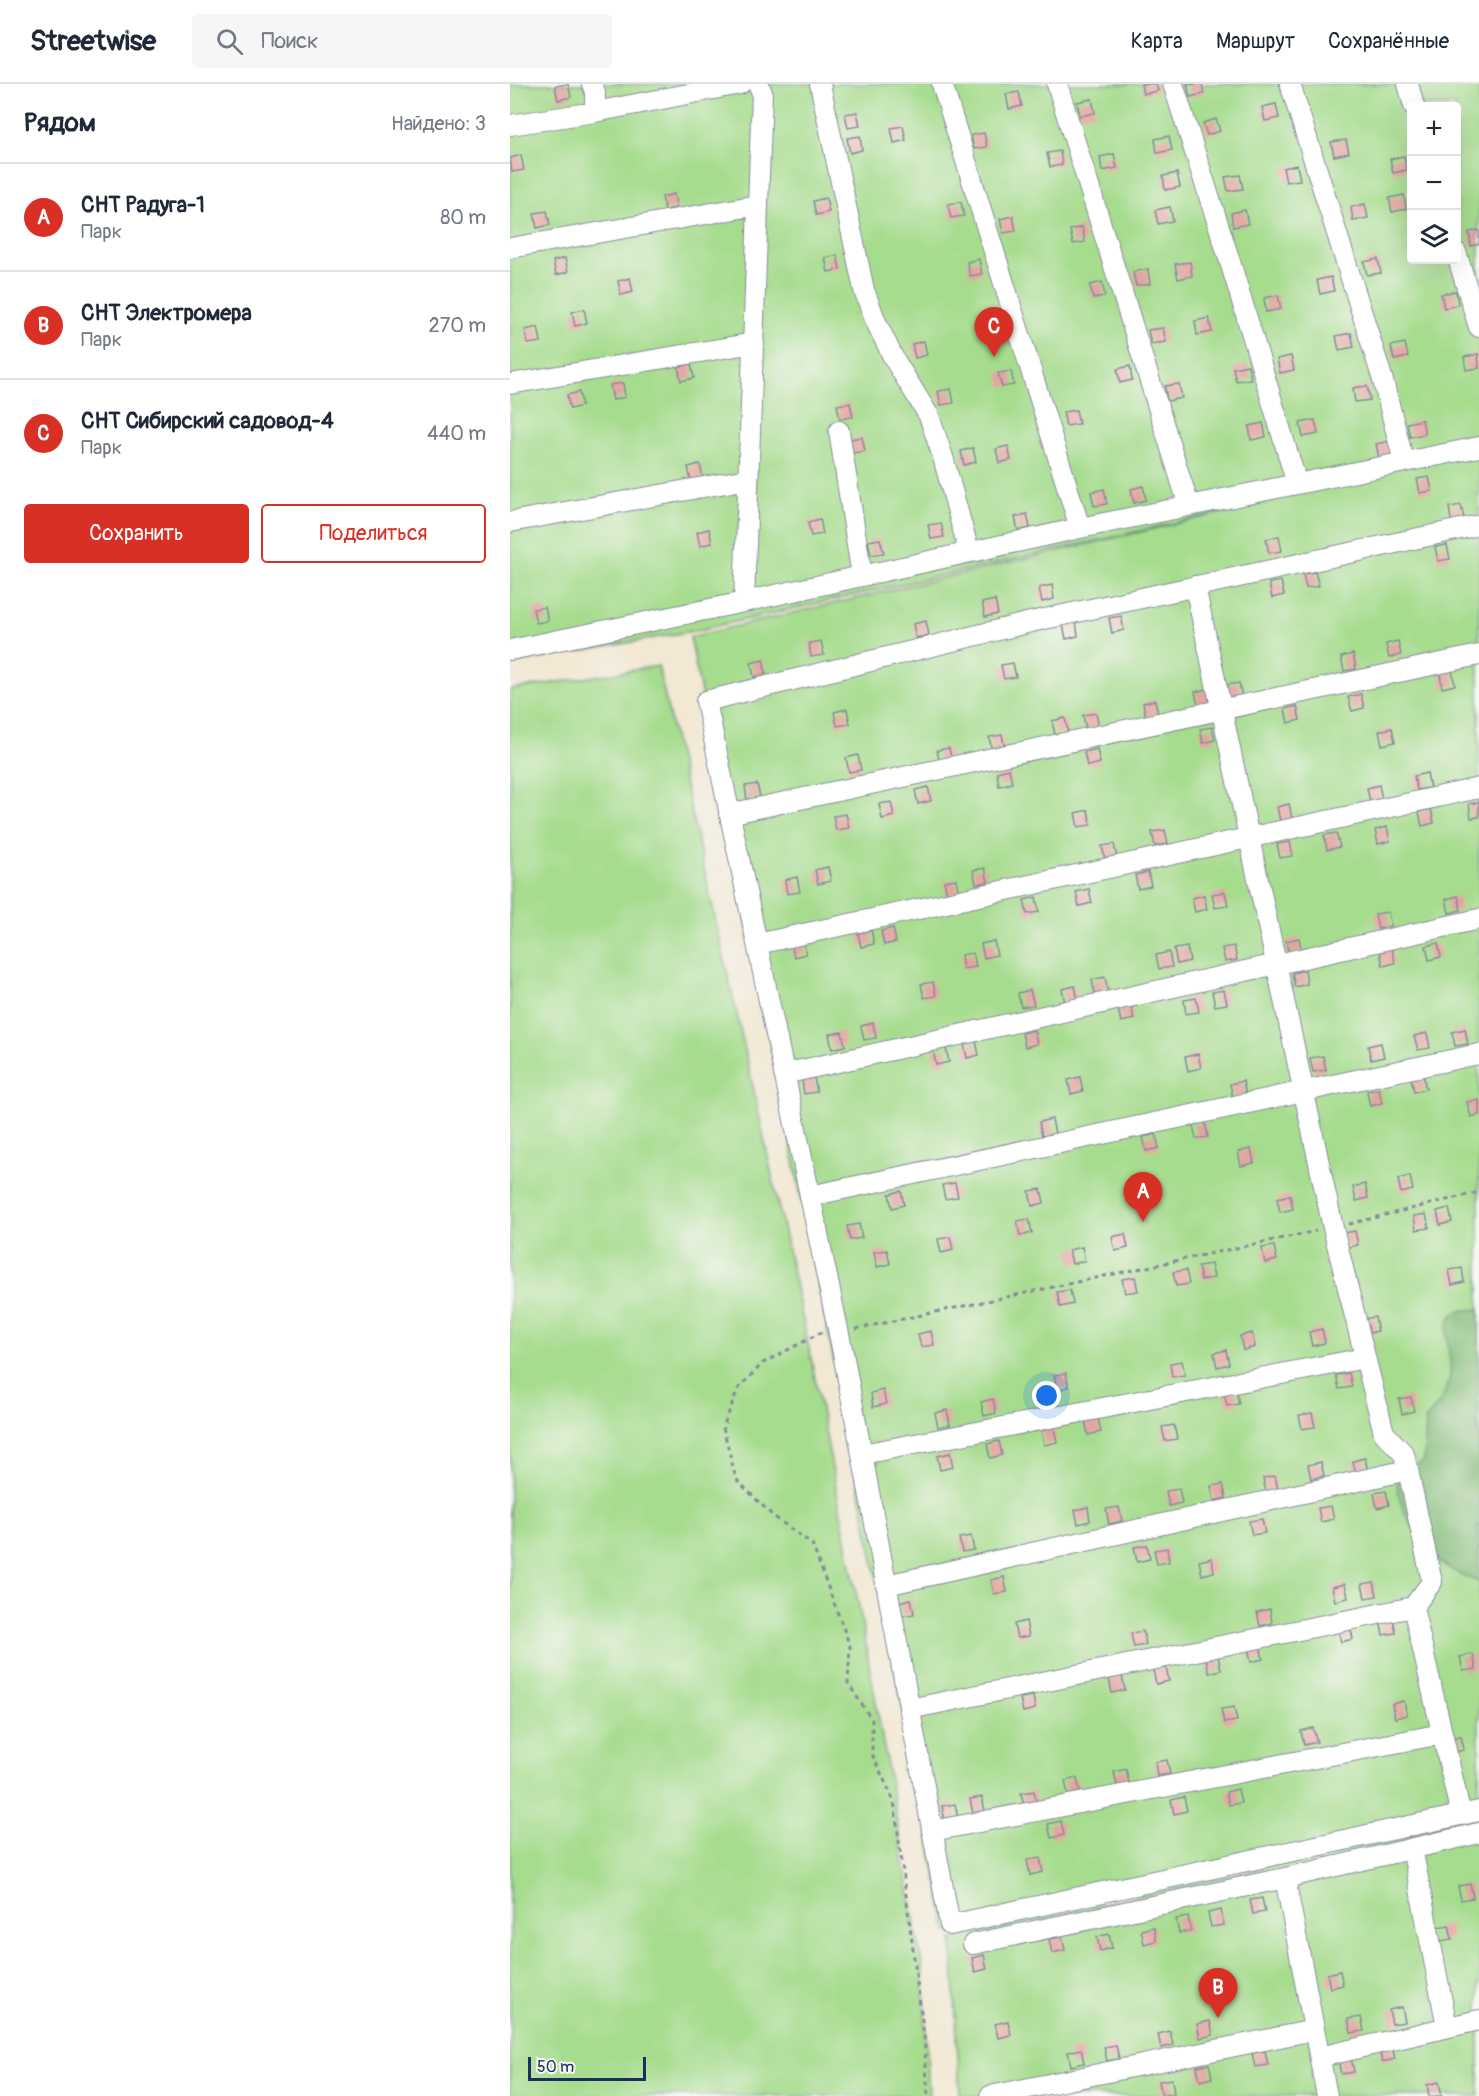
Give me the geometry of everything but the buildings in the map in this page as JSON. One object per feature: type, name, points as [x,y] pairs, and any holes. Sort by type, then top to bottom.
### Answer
[{"type":"lane","points":[[592,84],[595,92],[595,112]]},
{"type":"lane","points":[[510,125],[595,112],[710,86],[740,84]]},
{"type":"lane","points":[[744,602],[762,92],[758,84]]},
{"type":"lane","points":[[820,84],[864,290],[894,360],[929,416],[944,457],[969,552]]},
{"type":"lane","points":[[942,84],[1080,528]]},
{"type":"lane","points":[[1057,84],[1189,506]]},
{"type":"lane","points":[[1173,84],[1228,255],[1297,484]]},
{"type":"lane","points":[[1290,84],[1382,377],[1404,462]]},
{"type":"lane","points":[[1408,84],[1413,102]]},
{"type":"lane","points":[[510,248],[758,205]]},
{"type":"lane","points":[[1460,264],[1479,327]]},
{"type":"lane","points":[[510,384],[754,344]]},
{"type":"lane","points":[[839,431],[861,576]]},
{"type":"lane","points":[[510,650],[744,602],[1080,528],[1479,447]]},
{"type":"lane","points":[[510,522],[748,479]]},
{"type":"lane","points":[[1413,1607],[1442,1734],[1470,1813],[950,1925],[838,1330],[706,701],[1031,622],[1479,525]]},
{"type":"lane","points":[[909,1708],[1413,1607],[1432,1582],[1404,1454],[1384,1433],[1333,1228],[1195,586]]},
{"type":"lane","points":[[729,814],[1479,655]]},
{"type":"lane","points":[[757,944],[1479,788]]},
{"type":"lane","points":[[784,1074],[1479,920]]},
{"type":"lane","points":[[810,1196],[1479,1054]]},
{"type":"lane","points":[[862,1454],[1365,1358]]},
{"type":"lane","points":[[886,1585],[1408,1470]]},
{"type":"lane","points":[[933,1832],[1442,1734]]},
{"type":"lane","points":[[972,1944],[1285,1878],[1479,1833]]},
{"type":"lane","points":[[1412,1848],[1447,2027]]},
{"type":"lane","points":[[1285,1878],[1327,2096]]},
{"type":"lane","points":[[1320,2057],[1479,2020]]},
{"type":"lane","points":[[990,2096],[1314,2030]]},
{"type":"path","points":[[928,2096],[924,2036],[894,1801],[872,1754],[872,1720],[848,1683],[850,1646],[812,1544],[773,1516],[736,1479],[723,1427],[738,1389],[763,1363],[821,1332],[869,1326],[1333,1228],[1479,1192]]},
{"type":"green space","points":[[510,84],[1479,84],[1479,1807],[947,1932],[690,637],[1273,501],[698,630],[510,664]]},
{"type":"green space","points":[[658,666],[747,1059],[812,1363],[861,1618],[923,1969],[929,2096],[510,2096],[510,690]]},
{"type":"green space","points":[[1479,1309],[1479,1582],[1447,1567],[1426,1548],[1406,1516],[1397,1482],[1402,1473],[1424,1461],[1426,1419],[1447,1388],[1450,1375],[1448,1324],[1456,1313]]},
{"type":"green space","points":[[1479,1818],[1479,2096],[960,2096],[952,1939]]},
{"type":"place","name":"СНТ Сибирский садовод-4","points":[[994,357]]},
{"type":"place","name":"СНТ Радуга-1","points":[[1143,1222]]},
{"type":"place","name":"СНТ Электромера","points":[[1218,2018]]}]
